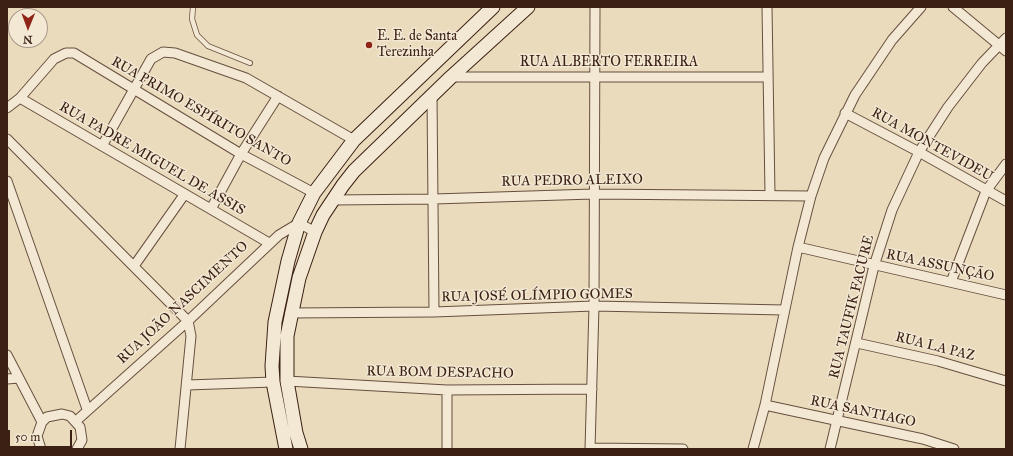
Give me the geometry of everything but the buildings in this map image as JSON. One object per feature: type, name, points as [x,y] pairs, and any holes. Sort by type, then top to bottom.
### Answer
[{"type":"main road","points":[[286,449],[272,366],[275,322],[288,261],[299,223],[314,193],[354,140],[494,7]]},
{"type":"main road","points":[[301,449],[296,433],[287,381],[287,336],[290,313],[299,278],[315,232],[333,200],[354,171],[451,77],[528,7]]},
{"type":"street","points":[[595,7],[593,78],[594,306],[590,448],[683,449]]},
{"type":"street","points":[[767,7],[770,194]]},
{"type":"street","points":[[753,449],[765,405],[784,310],[810,196],[824,158],[855,95],[892,40],[921,7]]},
{"type":"street","points":[[952,7],[1006,51]]},
{"type":"street","name":"RUA TAUFIK FACURE","points":[[830,449],[857,343],[874,266],[892,210],[919,152],[948,107],[982,63],[1006,38]]},
{"type":"street","points":[[102,146],[151,59],[163,52],[175,53],[246,78],[354,140]]},
{"type":"street","name":"RUA PRIMO ESPÍRITO SANTO","points":[[20,98],[54,59],[66,53],[74,53],[241,154],[314,193]]},
{"type":"street","name":"RUA ALBERTO FERREIRA","points":[[451,77],[768,77]]},
{"type":"street","points":[[211,209],[241,154],[278,96]]},
{"type":"street","points":[[432,96],[434,312]]},
{"type":"street","points":[[7,108],[20,98]]},
{"type":"street","name":"RUA PADRE MIGUEL DE ASSIS","points":[[20,98],[184,195],[269,243]]},
{"type":"street","name":"RUA MONTEVIDEU","points":[[845,113],[919,152],[1006,201]]},
{"type":"street","points":[[7,139],[188,321],[191,331],[180,449]]},
{"type":"street","points":[[951,282],[986,191],[1006,164]]},
{"type":"street","points":[[7,181],[87,409]]},
{"type":"street","name":"RUA PEDRO ALEIXO","points":[[333,200],[434,199],[593,194],[770,194],[810,196]]},
{"type":"street","points":[[134,266],[184,195]]},
{"type":"street","points":[[299,223],[315,232]]},
{"type":"street","name":"RUA JOÃO NASCIMENTO","points":[[76,421],[87,409],[188,321],[269,243],[299,223]]},
{"type":"street","name":"RUA ASSUNÇÃO","points":[[798,247],[874,266],[1006,295]]},
{"type":"street","name":"RUA JOSÉ OLÍMPIO GOMES","points":[[290,313],[434,312],[594,306],[784,310]]},
{"type":"street","name":"RUA LA PAZ","points":[[857,343],[938,361],[1006,381]]},
{"type":"street","points":[[7,355],[42,422]]},
{"type":"street","points":[[7,379],[19,378]]},
{"type":"street","name":"RUA BOM DESPACHO","points":[[287,381],[447,390],[592,389]]},
{"type":"street","points":[[187,385],[274,382]]},
{"type":"street","points":[[447,390],[447,449]]},
{"type":"street","name":"RUA SANTIAGO","points":[[765,405],[923,439],[954,449]]},
{"type":"street","points":[[41,449],[37,436],[42,422],[47,417],[62,414],[76,421],[82,433],[82,440],[77,449]]},
{"type":"lane","points":[[193,7],[192,19],[197,35],[208,46],[250,63]]},
{"type":"place","name":"E. E. de Santa Terezinha","points":[[369,45]]}]
